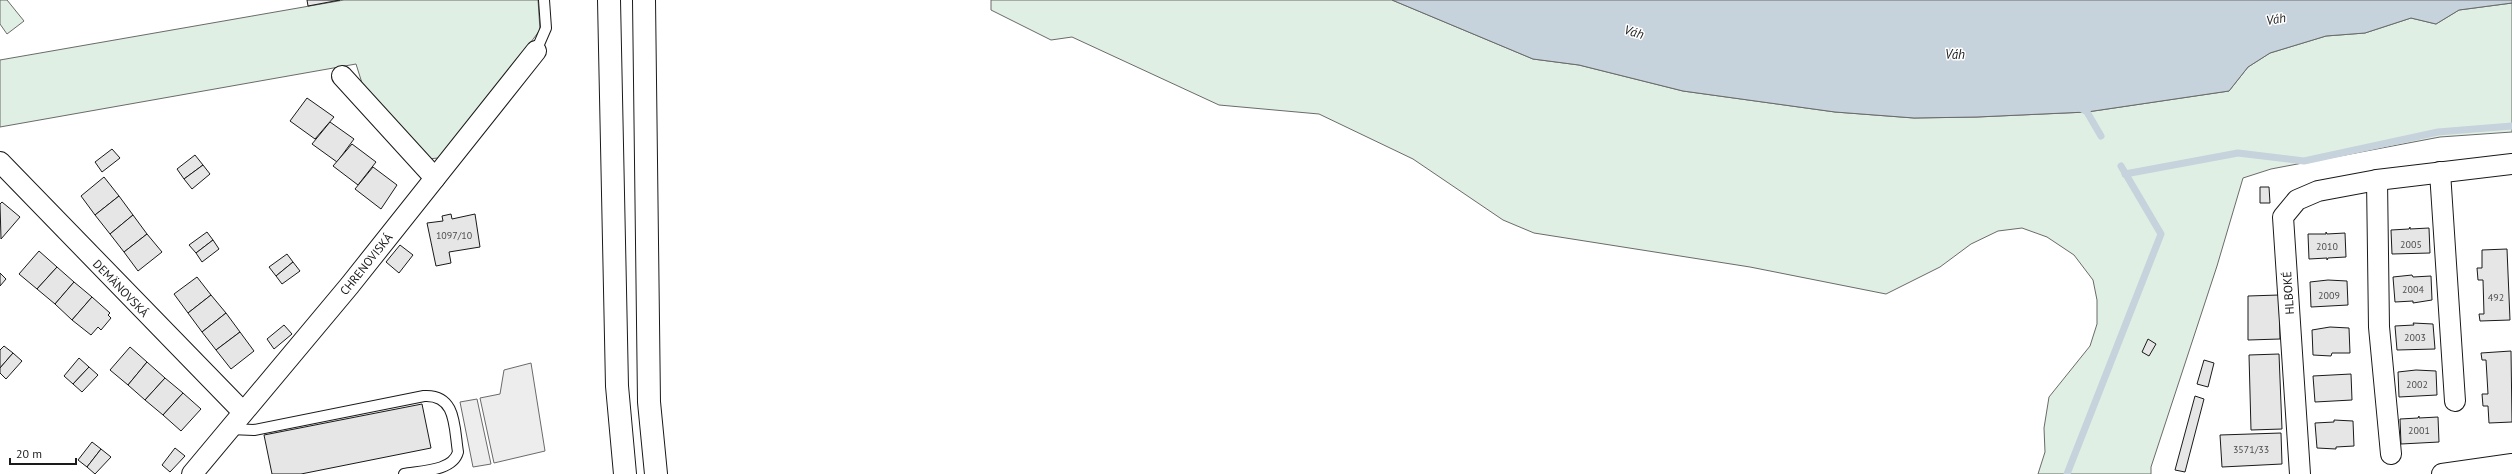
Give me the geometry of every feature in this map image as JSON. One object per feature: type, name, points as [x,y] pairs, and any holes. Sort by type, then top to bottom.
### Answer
[{"type":"main road","points":[[609,0],[617,386],[624,474]]},
{"type":"main road","points":[[644,0],[649,402],[656,474]]},
{"type":"street","name":"CHRENOVISKÁ","points":[[192,474],[350,285],[536,51]]},
{"type":"street","points":[[342,76],[435,178]]},
{"type":"street","name":"DEMÄNOVSKÁ","points":[[0,162],[243,412]]},
{"type":"street","name":"HLBOKÉ","points":[[2300,474],[2283,217],[2297,200],[2318,191],[2377,180],[2512,164]]},
{"type":"street","points":[[2440,172],[2455,401]]},
{"type":"street","points":[[2377,180],[2379,327],[2391,454]]},
{"type":"street","points":[[2442,474],[2512,467]]},
{"type":"lane","points":[[536,51],[546,28],[544,0]]},
{"type":"lane","points":[[229,429],[254,430],[424,396],[440,397],[450,407],[458,452],[457,458],[446,466],[404,474]]},
{"type":"green space","points":[[0,0],[7,0],[24,21],[7,34],[0,24]]},
{"type":"green space","points":[[344,0],[538,0],[540,30],[450,149],[438,158],[428,159],[362,83],[356,64],[0,127],[0,60]]},
{"type":"green space","points":[[991,0],[1392,0],[1533,59],[1579,65],[1683,91],[1835,112],[1914,118],[2087,112],[2229,91],[2248,67],[2270,53],[2326,36],[2365,33],[2411,18],[2436,24],[2459,10],[2512,3],[2512,132],[2440,137],[2271,169],[2243,178],[2217,266],[2151,467],[2151,474],[2038,474],[2045,452],[2044,428],[2049,397],[2090,346],[2097,324],[2097,300],[2093,280],[2074,255],[2047,237],[2022,228],[1998,231],[1971,244],[1940,267],[1886,294],[1750,267],[1534,233],[1503,220],[1413,159],[1319,114],[1219,105],[1072,37],[1051,40],[991,10]]},
{"type":"shaded area","points":[[531,363],[545,451],[494,463],[480,398],[500,394],[504,370]]},
{"type":"shaded area","points":[[477,399],[491,464],[473,467],[460,402]]},
{"type":"water","name":"Váh","points":[[1392,0],[2512,0],[2512,3],[2459,10],[2436,24],[2411,18],[2365,33],[2326,36],[2270,53],[2248,67],[2229,91],[2087,112],[1914,118],[1835,112],[1683,91],[1579,65],[1533,59]]},
{"type":"building","points":[[307,0],[340,0],[308,6]]},
{"type":"building","points":[[307,98],[334,117],[315,139],[290,121]]},
{"type":"building","points":[[330,122],[354,139],[337,162],[312,144]]},
{"type":"building","points":[[352,144],[376,162],[358,185],[333,166]]},
{"type":"building","points":[[112,149],[120,158],[102,172],[95,162]]},
{"type":"building","points":[[195,155],[203,165],[184,179],[177,169]]},
{"type":"building","points":[[203,165],[210,174],[192,189],[184,179]]},
{"type":"building","points":[[373,167],[397,185],[381,209],[355,189]]},
{"type":"building","points":[[104,177],[119,196],[95,215],[81,196]]},
{"type":"building","points":[[2260,187],[2269,187],[2270,203],[2260,203]]},
{"type":"building","points":[[119,196],[133,215],[110,234],[95,215]]},
{"type":"building","points":[[2,202],[20,217],[1,239],[0,204]]},
{"type":"building","points":[[451,214],[452,219],[475,214],[480,247],[449,252],[451,263],[436,266],[427,223],[443,221],[442,216]]},
{"type":"building","points":[[133,215],[147,234],[124,252],[110,234]]},
{"type":"building","points":[[2410,227],[2410,229],[2429,228],[2430,253],[2392,254],[2391,230],[2409,229]]},
{"type":"building","points":[[207,232],[213,240],[196,253],[189,245]]},
{"type":"building","points":[[2326,232],[2327,234],[2345,233],[2346,257],[2328,258],[2327,260],[2327,258],[2309,259],[2308,234],[2326,234]]},
{"type":"building","points":[[147,234],[162,252],[138,271],[124,252]]},
{"type":"building","points":[[213,240],[219,249],[202,262],[196,253]]},
{"type":"building","points":[[400,245],[413,255],[399,273],[386,262]]},
{"type":"building","points":[[2507,249],[2510,320],[2480,321],[2479,314],[2484,314],[2483,280],[2478,280],[2477,268],[2482,268],[2482,250]]},
{"type":"building","points":[[39,251],[57,267],[37,289],[19,274]]},
{"type":"building","points":[[287,254],[293,262],[276,276],[269,267]]},
{"type":"building","points":[[293,262],[300,271],[282,284],[276,276]]},
{"type":"building","points":[[57,267],[74,282],[55,304],[37,289]]},
{"type":"building","points":[[0,273],[6,279],[0,286]]},
{"type":"building","points":[[2412,275],[2413,277],[2431,276],[2432,300],[2413,303],[2413,301],[2395,302],[2393,277]]},
{"type":"building","points":[[197,277],[211,295],[188,313],[174,294]]},
{"type":"building","points":[[2328,280],[2347,281],[2348,305],[2311,307],[2310,282]]},
{"type":"building","points":[[74,282],[92,297],[72,320],[55,304]]},
{"type":"building","points":[[211,295],[226,313],[202,332],[188,313]]},
{"type":"building","points":[[2279,295],[2280,339],[2248,340],[2248,296]]},
{"type":"building","points":[[92,297],[110,313],[108,315],[111,318],[101,330],[98,327],[91,335],[72,320]]},
{"type":"building","points":[[226,313],[240,332],[216,350],[202,332]]},
{"type":"building","points":[[2413,323],[2433,324],[2435,349],[2397,350],[2395,326],[2414,325]]},
{"type":"building","points":[[284,325],[292,334],[274,349],[267,339]]},
{"type":"building","points":[[2330,327],[2349,328],[2350,353],[2332,353],[2331,356],[2313,355],[2312,330]]},
{"type":"building","points":[[240,332],[254,351],[231,369],[216,350]]},
{"type":"building","points":[[2148,339],[2156,344],[2149,356],[2142,352]]},
{"type":"building","points":[[4,346],[13,353],[0,368],[0,350]]},
{"type":"building","points":[[130,347],[147,362],[128,385],[110,370]]},
{"type":"building","points":[[2511,351],[2512,422],[2489,423],[2488,406],[2483,406],[2482,394],[2488,394],[2486,360],[2482,360],[2481,353]]},
{"type":"building","points":[[13,353],[22,361],[6,379],[0,373],[0,368]]},
{"type":"building","points":[[2279,354],[2282,429],[2251,430],[2249,355]]},
{"type":"building","points":[[79,358],[89,367],[73,384],[64,376]]},
{"type":"building","points":[[2204,360],[2214,363],[2208,387],[2197,384]]},
{"type":"building","points":[[147,362],[165,378],[145,400],[128,385]]},
{"type":"building","points":[[89,367],[98,375],[82,392],[73,384]]},
{"type":"building","points":[[2416,370],[2436,371],[2437,395],[2399,397],[2398,372]]},
{"type":"building","points":[[2351,374],[2352,400],[2315,402],[2313,376]]},
{"type":"building","points":[[165,378],[183,393],[163,415],[145,400]]},
{"type":"building","points":[[183,393],[201,409],[181,431],[163,415]]},
{"type":"building","points":[[2195,396],[2204,399],[2185,472],[2175,470]]},
{"type":"building","points":[[422,404],[431,448],[301,474],[272,474],[264,435]]},
{"type":"building","points":[[2419,416],[2419,418],[2438,417],[2439,442],[2401,444],[2400,419],[2418,418]]},
{"type":"building","points":[[2334,420],[2353,421],[2354,446],[2336,447],[2336,449],[2317,448],[2315,423],[2334,422]]},
{"type":"building","points":[[2281,433],[2282,464],[2222,467],[2220,435]]},
{"type":"building","points":[[92,442],[101,449],[87,467],[78,460]]},
{"type":"building","points":[[175,448],[185,456],[170,472],[162,465]]},
{"type":"building","points":[[101,449],[111,457],[95,474],[87,467]]},
{"type":"waterway","points":[[2079,107],[2087,112],[2101,136]]},
{"type":"waterway","points":[[2125,174],[2238,153],[2304,161],[2438,132],[2512,126]]},
{"type":"waterway","points":[[2067,474],[2161,234],[2121,166]]}]
